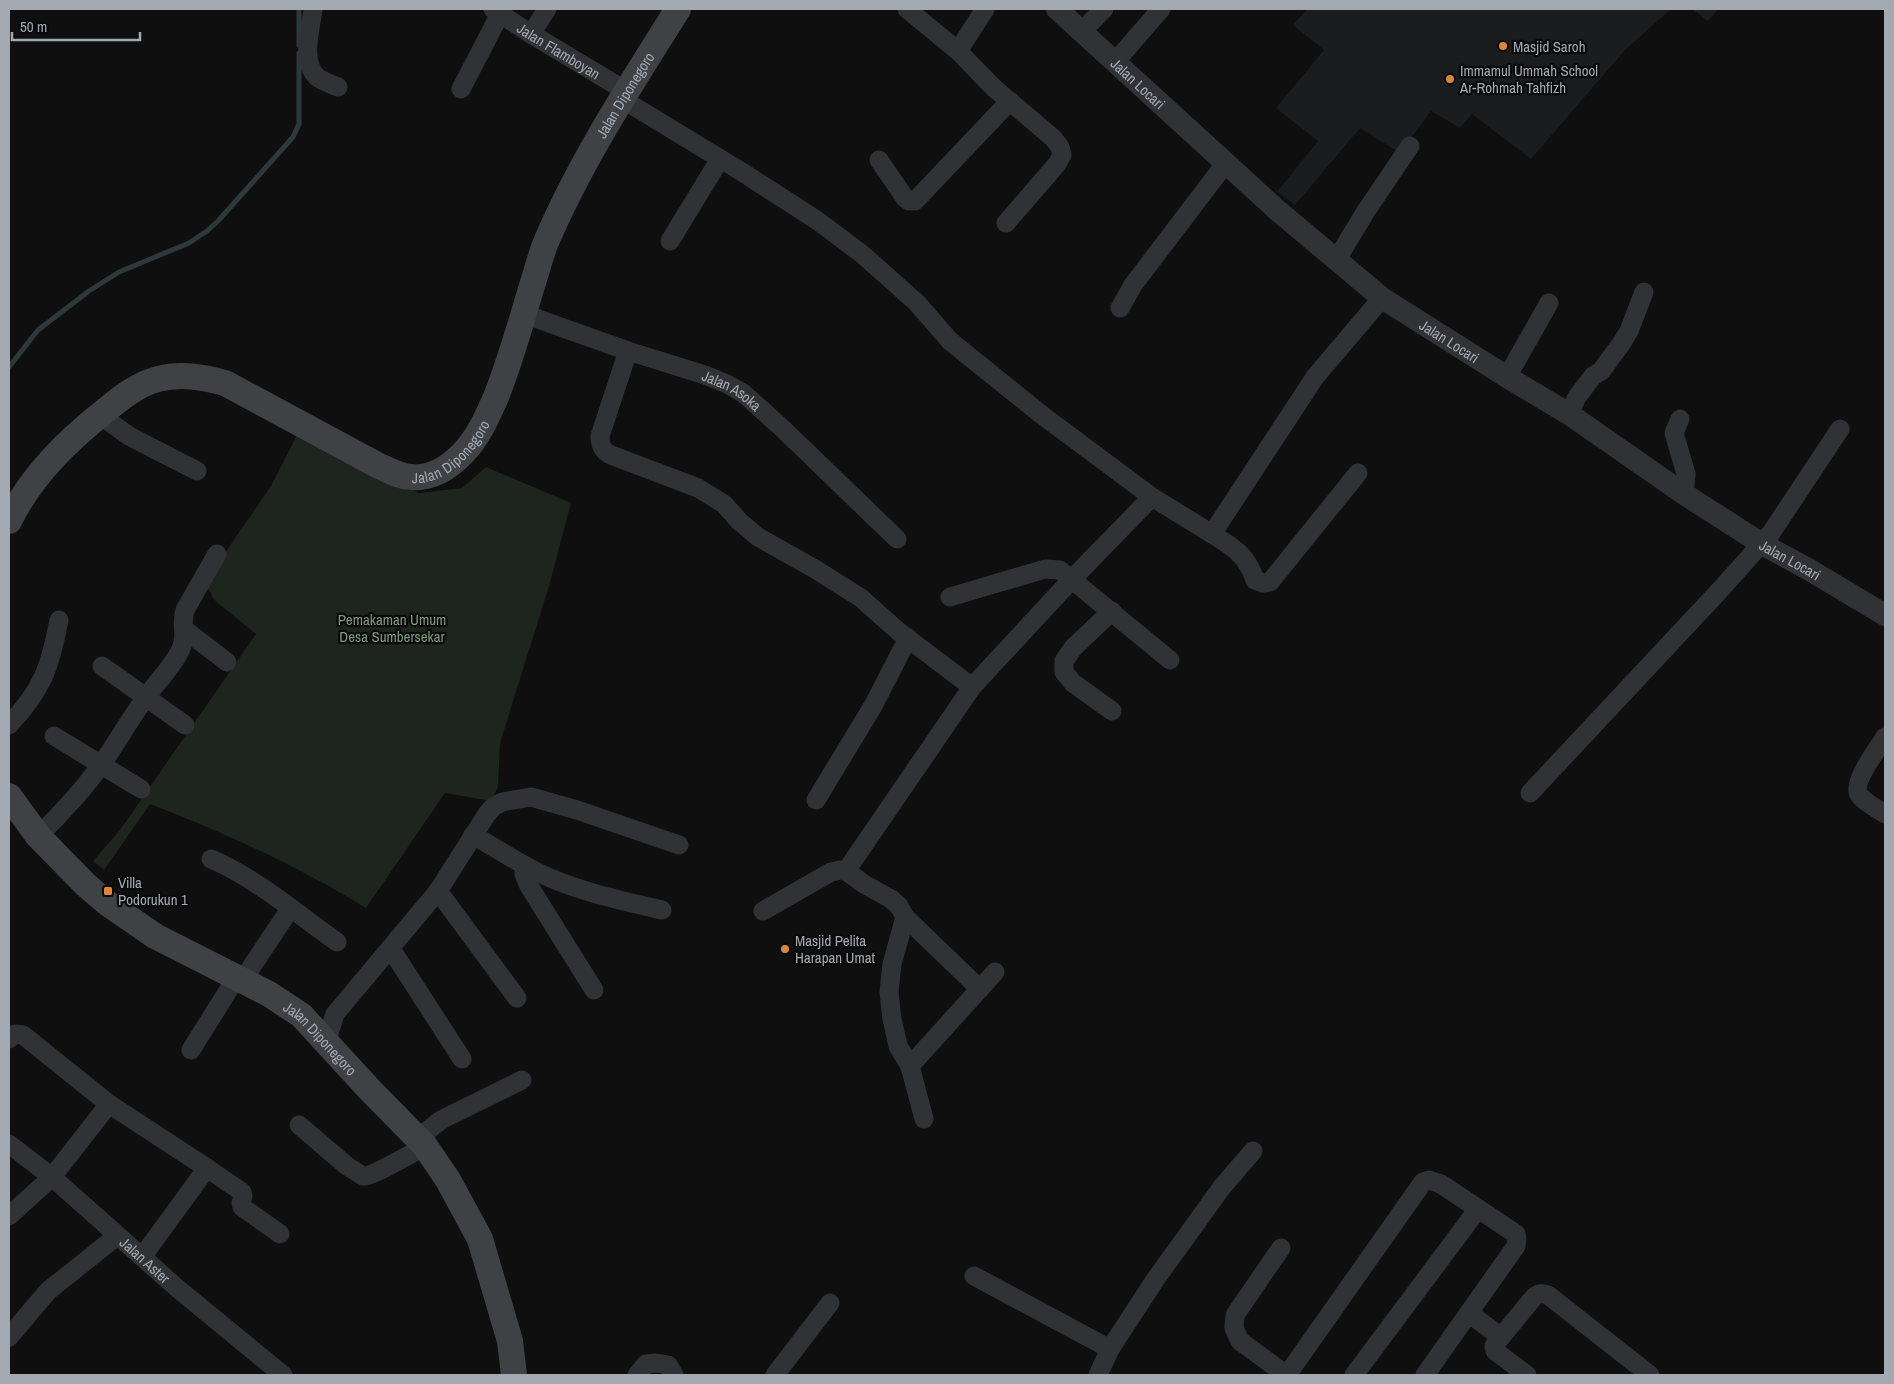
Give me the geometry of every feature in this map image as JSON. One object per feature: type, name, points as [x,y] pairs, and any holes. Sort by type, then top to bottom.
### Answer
[{"type":"main road","name":"Jalan Diponegoro","points":[[9,521],[21,497],[42,470],[100,415],[142,384],[171,376],[203,377],[225,383],[245,392],[379,466],[411,478],[427,476],[442,471],[459,457],[475,439],[488,416],[506,370],[545,244],[581,169],[624,95],[678,9]]},
{"type":"main road","name":"Jalan Diponegoro","points":[[9,796],[38,836],[86,885],[107,902],[155,936],[269,994],[301,1014],[328,1045],[421,1142],[448,1180],[480,1239],[510,1341],[514,1375]]},
{"type":"street","points":[[313,9],[308,39],[309,62],[312,71],[318,78],[338,87]]},
{"type":"street","points":[[531,34],[547,9]]},
{"type":"street","points":[[907,9],[958,51],[994,88],[1053,138],[1060,147],[1062,155],[1057,164],[1006,223]]},
{"type":"street","points":[[958,51],[985,9]]},
{"type":"street","name":"Jalan Locari","points":[[1057,9],[1225,164],[1382,298],[1569,414],[1684,494],[1762,544],[1885,615]]},
{"type":"street","points":[[1082,31],[1104,9]]},
{"type":"street","points":[[1115,62],[1161,9]]},
{"type":"street","points":[[461,89],[497,11]]},
{"type":"street","name":"Jalan Flamboyan","points":[[497,11],[720,159],[818,221],[862,254],[917,303],[950,341],[1042,415],[1152,496],[1239,552],[1255,580],[1263,584],[1270,582],[1358,473]]},
{"type":"street","points":[[879,160],[905,198],[909,201],[914,201],[1010,101]]},
{"type":"street","points":[[1336,259],[1410,146]]},
{"type":"street","points":[[670,241],[720,159]]},
{"type":"street","points":[[1120,308],[1133,285],[1225,164]]},
{"type":"street","points":[[1569,414],[1577,397],[1593,376],[1601,371],[1629,331],[1644,292]]},
{"type":"street","points":[[1212,534],[1314,377],[1382,298]]},
{"type":"street","points":[[1507,377],[1549,303]]},
{"type":"street","name":"Jalan Asoka","points":[[524,314],[628,351],[705,375],[743,393],[782,428],[896,539]]},
{"type":"street","points":[[628,351],[600,436],[600,442],[604,450],[611,455],[698,488],[724,504],[739,521],[758,537],[815,569],[861,598],[908,638],[972,687]]},
{"type":"street","points":[[100,415],[129,436],[197,472]]},
{"type":"street","points":[[1680,419],[1674,433],[1686,474],[1684,494]]},
{"type":"street","points":[[1530,793],[1762,544],[1840,429]]},
{"type":"street","points":[[846,871],[972,687],[1152,496]]},
{"type":"street","points":[[38,836],[59,816],[101,765],[146,698],[180,652],[184,639],[185,630],[182,618],[185,610],[217,554]]},
{"type":"street","points":[[950,597],[1045,569],[1060,570],[1071,581],[1112,611],[1170,660]]},
{"type":"street","points":[[1112,611],[1073,648],[1064,661],[1064,672],[1073,683],[1112,711]]},
{"type":"street","points":[[9,725],[35,694],[42,680],[51,659],[59,620]]},
{"type":"street","points":[[185,630],[227,662]]},
{"type":"street","points":[[816,800],[873,706],[908,638]]},
{"type":"street","points":[[102,666],[186,725]]},
{"type":"street","points":[[54,736],[141,789]]},
{"type":"street","points":[[1885,737],[1859,778],[1856,787],[1859,795],[1885,814]]},
{"type":"street","points":[[328,1045],[328,1036],[335,1014],[438,891],[493,807],[502,802],[531,798],[577,810],[679,845]]},
{"type":"street","points":[[473,835],[525,866],[580,889],[662,910]]},
{"type":"street","points":[[211,859],[244,876],[337,942]]},
{"type":"street","points":[[525,866],[524,874],[529,886],[594,990]]},
{"type":"street","points":[[763,911],[831,872],[846,871],[899,906],[905,917],[980,989]]},
{"type":"street","points":[[438,891],[517,998]]},
{"type":"street","points":[[192,1050],[290,909]]},
{"type":"street","points":[[905,917],[892,964],[889,992],[892,1020],[898,1046],[910,1066],[924,1119]]},
{"type":"street","points":[[391,949],[462,1059]]},
{"type":"street","points":[[910,1066],[995,972]]},
{"type":"street","points":[[301,1014],[335,1014]]},
{"type":"street","points":[[9,1039],[15,1034],[23,1035],[109,1104],[242,1192],[244,1196],[241,1202],[242,1207],[280,1234]]},
{"type":"street","points":[[299,1125],[347,1166],[363,1176],[373,1175],[421,1142],[441,1120],[522,1080]]},
{"type":"street","points":[[9,1216],[52,1177],[109,1104]]},
{"type":"street","name":"Jalan Aster","points":[[9,1144],[52,1177],[177,1288],[283,1375]]},
{"type":"street","points":[[1098,1375],[1110,1350],[1155,1280],[1222,1187],[1253,1151]]},
{"type":"street","points":[[142,1257],[207,1168]]},
{"type":"street","points":[[1281,1248],[1235,1315],[1234,1328],[1240,1341],[1286,1375],[1424,1182],[1429,1180],[1438,1182],[1516,1234],[1518,1239],[1516,1246],[1470,1314],[1425,1375]]},
{"type":"street","points":[[1354,1375],[1478,1209]]},
{"type":"street","points":[[9,1337],[48,1291],[117,1236]]},
{"type":"street","points":[[974,1276],[1110,1350]]},
{"type":"street","points":[[1526,1375],[1495,1351],[1494,1346],[1534,1297],[1539,1294],[1548,1295],[1650,1375]]},
{"type":"street","points":[[775,1375],[830,1303]]},
{"type":"street","points":[[1470,1314],[1501,1337]]},
{"type":"street","points":[[637,1375],[646,1364],[656,1363],[668,1365],[674,1375]]},
{"type":"shaded area","name":"Immamul Ummah School Ar-Rohmah Tahfizh","points":[[1307,9],[1671,9],[1625,50],[1531,159],[1472,114],[1460,128],[1431,111],[1400,153],[1360,128],[1295,205],[1277,192],[1318,141],[1276,108],[1324,50],[1293,25]]},
{"type":"shaded area","points":[[1692,9],[1718,9],[1708,21]]},
{"type":"green space","name":"Pemakaman Umum Desa Sumbersekar","points":[[299,431],[419,493],[462,488],[486,467],[571,503],[549,586],[500,743],[498,787],[491,801],[445,793],[366,908],[314,878],[261,851],[150,804],[104,870],[93,861],[120,830],[256,634],[218,603],[208,588],[227,550],[271,486]]},
{"type":"waterway","points":[[299,9],[299,45]]},
{"type":"waterway","points":[[9,367],[38,330],[89,291],[119,272],[189,243],[218,221],[293,137],[299,124],[299,53]]},
{"type":"place","name":"Masjid Saroh","points":[[1503,46]]},
{"type":"place","name":"Immamul Ummah School Ar-Rohmah Tahfizh","points":[[1450,79]]},
{"type":"place","name":"Villa Podorukun 1","points":[[108,891]]},
{"type":"place","name":"Masjid Pelita Harapan Umat","points":[[785,949]]}]
